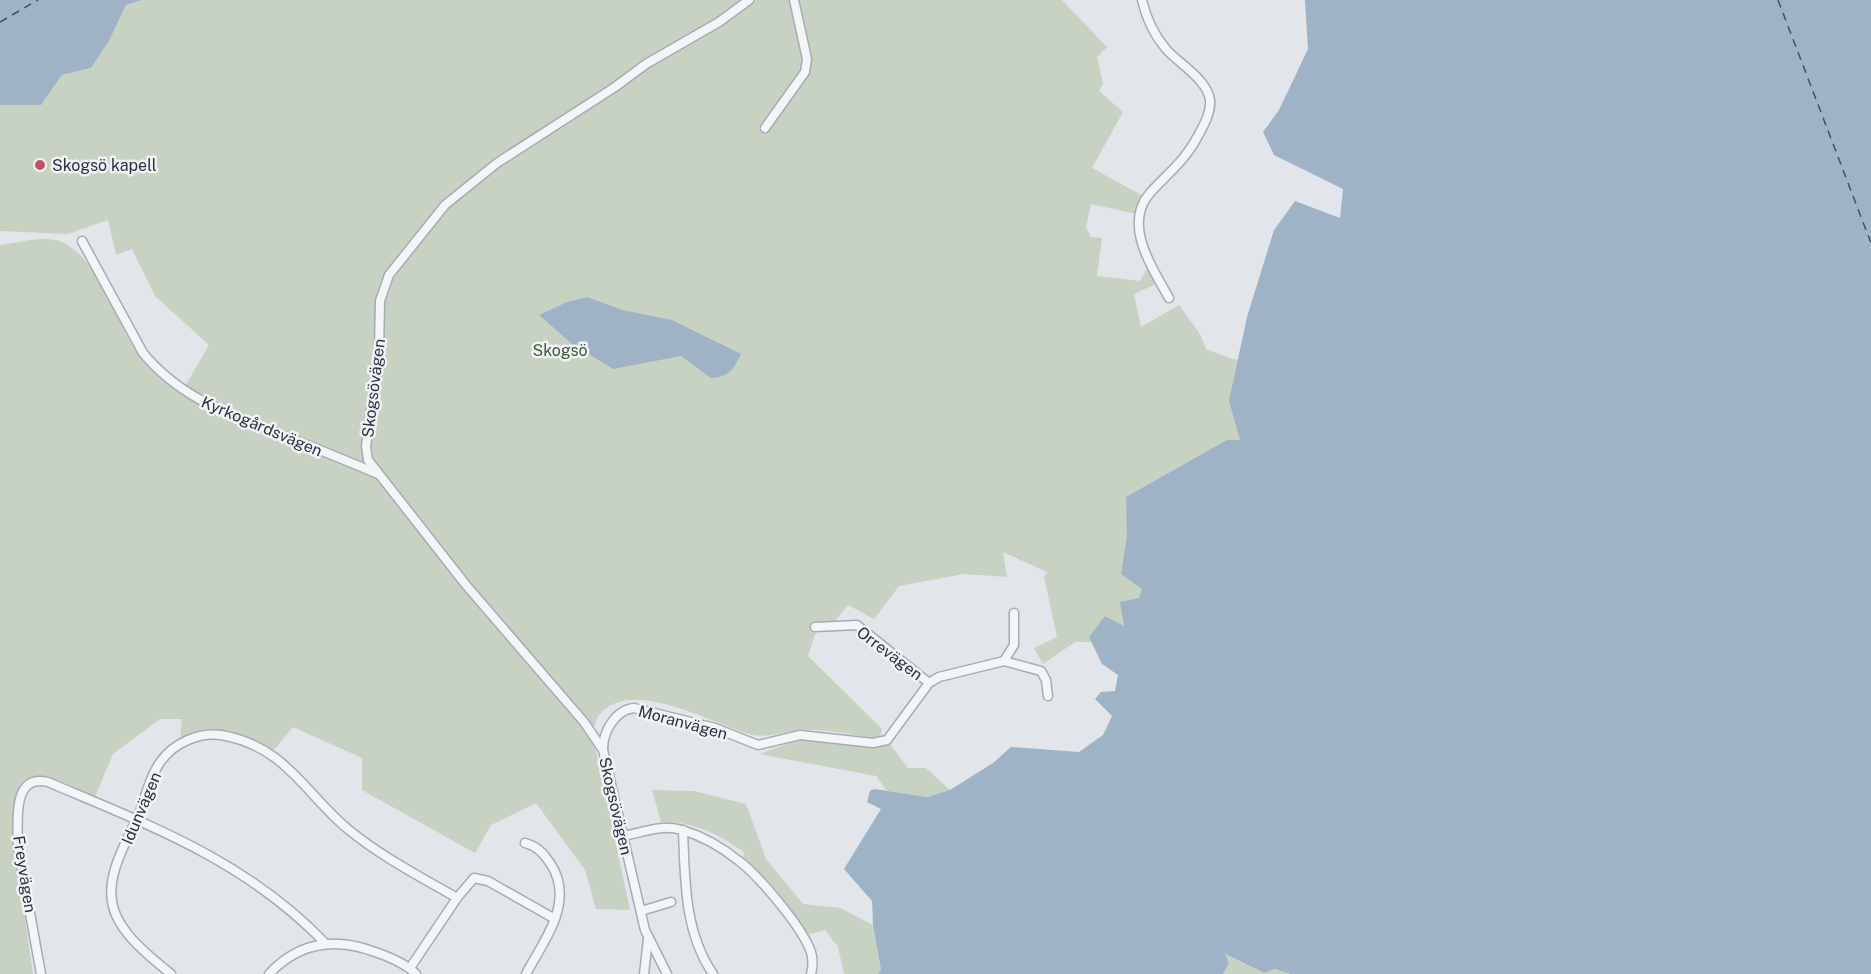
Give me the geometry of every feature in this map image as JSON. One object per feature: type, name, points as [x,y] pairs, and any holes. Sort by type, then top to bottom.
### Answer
[{"type":"street","name":"Skogsövägen","points":[[667,974],[648,939],[603,750],[584,722],[466,585],[368,460],[366,446],[379,351],[380,301],[389,275],[445,205],[475,178],[615,87],[646,64],[719,22],[749,0]]},
{"type":"street","points":[[765,128],[805,72],[807,59],[795,0]]},
{"type":"street","points":[[1142,0],[1152,29],[1165,48],[1202,83],[1210,100],[1206,122],[1188,154],[1148,195],[1142,213],[1140,238],[1144,253],[1169,298]]},
{"type":"street","name":"Kyrkogårdsvägen","points":[[82,241],[151,364],[184,389],[221,412],[379,474]]},
{"type":"street","points":[[1004,661],[1014,645],[1014,613]]},
{"type":"street","name":"Orrevägen","points":[[815,627],[857,625],[929,683]]},
{"type":"street","points":[[929,683],[951,672],[1004,661],[1041,671],[1046,680],[1048,696]]},
{"type":"street","name":"Moranvägen","points":[[603,750],[603,740],[611,724],[621,712],[634,708],[715,728],[758,745],[800,735],[879,742],[893,733],[929,683]]},
{"type":"street","name":"Idunvägen","points":[[171,974],[149,956],[123,927],[114,912],[111,900],[114,877],[153,774],[161,760],[181,744],[206,734],[236,739],[280,761],[298,776],[351,832],[398,864],[457,898]]},
{"type":"street","name":"Freyvägen","points":[[41,974],[18,847],[20,796],[26,786],[36,781],[48,782],[136,820]]},
{"type":"street","points":[[136,820],[204,851],[255,881],[303,920],[325,943]]},
{"type":"street","points":[[623,836],[662,826],[683,830],[706,839],[740,861],[772,895],[809,946],[812,959],[811,974]]},
{"type":"street","points":[[683,830],[689,915],[700,948],[713,974]]},
{"type":"street","points":[[525,843],[540,851],[552,866],[561,902],[555,919],[526,974]]},
{"type":"street","points":[[269,974],[297,952],[325,943],[360,947],[388,956],[413,971],[457,898],[474,878],[481,878],[555,919]]},
{"type":"street","points":[[641,911],[671,902]]},
{"type":"street","points":[[644,974],[648,939]]},
{"type":"green space","name":"Skogsö","points":[[142,0],[1062,0],[1107,47],[1097,57],[1103,84],[1099,91],[1123,112],[1092,168],[1143,196],[1136,214],[1091,204],[1086,227],[1091,237],[1102,238],[1097,276],[1140,281],[1147,269],[1156,284],[1134,294],[1141,327],[1179,305],[1200,334],[1206,349],[1232,359],[1400,366],[1389,642],[1075,642],[1043,664],[1034,648],[1057,637],[1044,577],[1047,572],[1003,552],[1007,577],[964,574],[899,586],[874,619],[848,605],[830,627],[817,628],[808,656],[882,729],[880,736],[872,738],[816,730],[753,735],[673,706],[652,701],[631,700],[613,704],[599,715],[593,737],[630,910],[596,909],[585,870],[536,803],[491,825],[475,853],[362,790],[362,758],[293,727],[272,752],[237,738],[216,733],[193,735],[180,740],[182,719],[160,719],[113,754],[95,797],[49,777],[34,777],[24,787],[19,808],[19,866],[33,974],[0,974],[0,245],[49,239],[64,243],[77,252],[99,280],[124,331],[143,360],[157,373],[184,388],[209,345],[155,296],[132,249],[116,255],[108,220],[68,234],[0,231],[0,105],[41,105],[62,75],[91,68],[109,41],[126,5]]},
{"type":"green space","points":[[800,739],[866,746],[890,744],[908,768],[926,768],[950,790],[927,797],[887,791],[876,776],[759,754]]},
{"type":"green space","points":[[652,790],[694,791],[746,804],[766,859],[803,904],[840,908],[873,925],[881,970],[878,974],[844,974],[838,947],[825,930],[807,935],[774,888],[741,859],[745,853],[726,840],[695,826],[661,822]]},
{"type":"green space","points":[[1224,954],[1263,973],[1275,969],[1289,974],[1223,974],[1229,963]]},
{"type":"water","points":[[0,0],[142,0],[126,5],[109,41],[91,68],[62,75],[41,105],[0,105]]},
{"type":"water","points":[[1305,0],[1871,0],[1871,974],[1290,974],[1275,969],[1264,973],[1225,954],[1229,963],[1223,974],[878,974],[881,970],[873,925],[872,901],[844,869],[881,809],[867,802],[870,791],[874,789],[927,797],[950,790],[993,763],[1011,747],[1079,752],[1103,735],[1112,716],[1095,699],[1101,692],[1115,691],[1118,675],[1102,664],[1089,637],[1105,616],[1124,626],[1120,602],[1139,598],[1142,589],[1121,574],[1127,536],[1126,497],[1227,440],[1240,440],[1229,401],[1247,317],[1274,230],[1295,201],[1340,218],[1343,189],[1274,155],[1263,132],[1279,110],[1308,49]]},
{"type":"water","points":[[587,297],[622,310],[672,320],[741,354],[730,372],[711,378],[681,356],[613,369],[571,343],[539,315],[567,302]]},
{"type":"ferry route","points":[[0,22],[38,0]]},
{"type":"ferry route","points":[[1778,0],[1871,243]]},
{"type":"place","name":"Skogsö kapell","points":[[40,165]]}]
